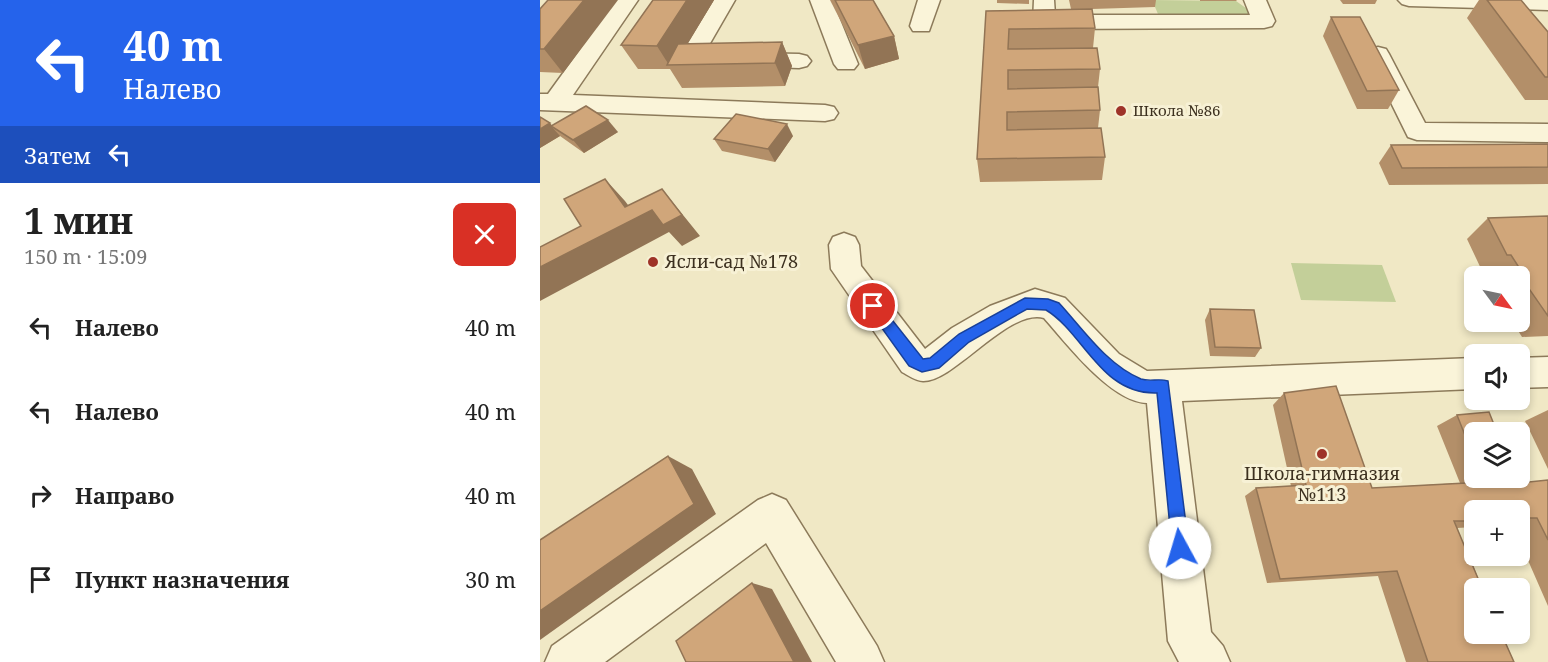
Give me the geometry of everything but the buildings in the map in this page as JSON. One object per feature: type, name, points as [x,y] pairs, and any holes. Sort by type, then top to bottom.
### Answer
[{"type":"lane","points":[[547,103],[627,0]]},
{"type":"lane","points":[[725,0],[690,59],[799,61]]},
{"type":"lane","points":[[821,0],[846,64]]},
{"type":"lane","points":[[921,26],[929,0]]},
{"type":"lane","points":[[1044,0],[1044,22],[1264,21],[1255,0]]},
{"type":"lane","points":[[1395,1],[1535,3]]},
{"type":"lane","points":[[1498,3],[1520,27]]},
{"type":"lane","points":[[1369,37],[1417,131],[1548,133]]},
{"type":"lane","points":[[547,103],[825,113]]},
{"type":"lane","points":[[844,245],[846,269],[914,361],[922,366],[934,363],[964,338],[1001,316],[1025,304],[1035,302],[1054,307],[1084,342],[1125,378],[1143,387],[1464,374]]},
{"type":"lane","points":[[1530,373],[1548,372]]},
{"type":"lane","points":[[1163,386],[1190,641],[1207,662]]},
{"type":"lane","points":[[568,662],[772,514],[861,662]]},
{"type":"green space","points":[[1152,0],[1236,1],[1264,21],[1161,21]]},
{"type":"green space","points":[[1291,263],[1382,265],[1396,302],[1301,300]]},
{"type":"place","name":"Школа №86","points":[[1121,111]]},
{"type":"place","name":"Ясли-сад №178","points":[[653,262]]},
{"type":"place","name":"Школа-гимназия №113","points":[[1322,454]]},
{"type":"route","points":[[873,306],[914,361],[922,366],[934,363],[964,338],[1025,304],[1035,302],[1048,304],[1054,307],[1107,365],[1125,378],[1143,387],[1163,386],[1180,548]]}]
